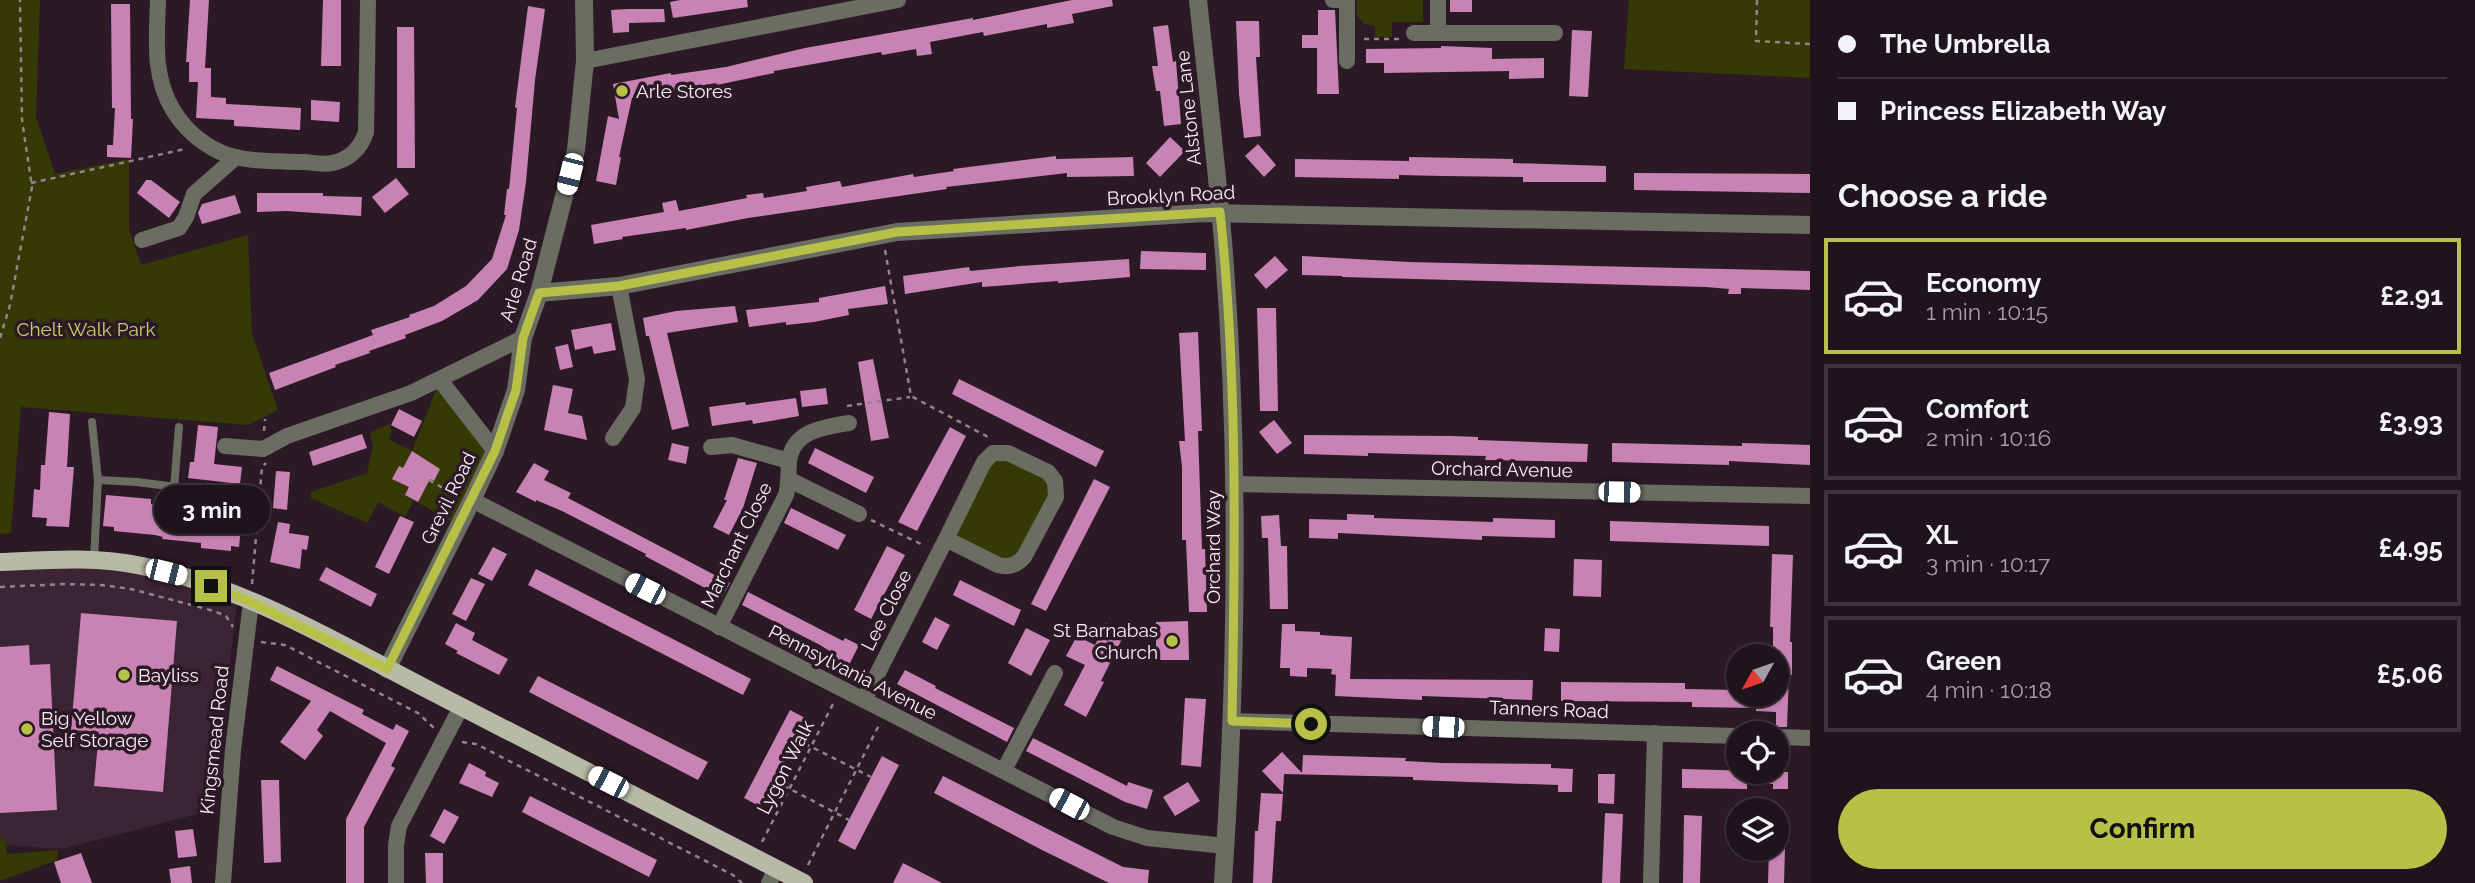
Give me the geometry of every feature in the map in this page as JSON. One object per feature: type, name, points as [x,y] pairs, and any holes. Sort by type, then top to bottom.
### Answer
[{"type":"main road","points":[[0,562],[94,559],[142,566],[190,578],[251,602],[754,858],[773,876],[802,882]]},
{"type":"street","points":[[158,0],[156,63],[162,89],[174,113],[183,123],[207,144],[236,157],[331,163],[348,157],[360,146],[366,132],[368,0]]},
{"type":"street","name":"Arle Road","points":[[225,446],[255,450],[270,446],[287,436],[411,393],[523,338],[539,293],[576,150],[585,61],[584,0]]},
{"type":"street","points":[[585,61],[898,0]]},
{"type":"street","name":"Alstone Lane","points":[[1198,0],[1220,212]]},
{"type":"street","points":[[1333,0],[1348,0],[1348,61]]},
{"type":"street","points":[[1438,0],[1438,33]]},
{"type":"street","points":[[1414,33],[1555,33]]},
{"type":"street","points":[[142,240],[179,228],[194,194],[236,157]]},
{"type":"street","name":"Brooklyn Road","points":[[539,293],[619,286],[897,232],[1220,212],[1810,225]]},
{"type":"street","name":"Orchard Way","points":[[1220,212],[1227,297],[1234,484],[1232,721],[1223,883]]},
{"type":"street","points":[[613,438],[633,408],[637,379],[619,286]]},
{"type":"street","name":"Grevil Road","points":[[387,669],[495,451],[516,390],[523,338]]},
{"type":"street","points":[[440,380],[495,451]]},
{"type":"street","points":[[789,461],[794,447],[810,431],[849,423]]},
{"type":"street","name":"Marchant Close","points":[[711,447],[732,445],[789,461],[790,480],[786,495],[719,627]]},
{"type":"street","points":[[942,546],[1003,566],[1016,564],[1024,557],[1056,497],[1057,487],[1048,472],[1008,453],[998,452]]},
{"type":"street","name":"Lee Close","points":[[864,700],[984,462],[989,455],[998,452]]},
{"type":"street","name":"Marchant Close","points":[[790,480],[859,514]]},
{"type":"street","name":"Orchard Avenue","points":[[1234,484],[1810,496]]},
{"type":"street","name":"Pennsylvania Avenue","points":[[471,502],[1124,832],[1147,838],[1226,846]]},
{"type":"street","name":"Kingsmead Road","points":[[223,883],[233,750],[251,602]]},
{"type":"street","points":[[1004,771],[1055,673]]},
{"type":"street","points":[[396,883],[399,826],[461,707]]},
{"type":"street","name":"Tanners Road","points":[[1232,721],[1726,736]]},
{"type":"street","points":[[1651,883],[1655,733]]},
{"type":"street","points":[[1789,737],[1810,738]]},
{"type":"lane","points":[[92,422],[98,480],[94,559]]},
{"type":"lane","points":[[174,488],[179,427]]},
{"type":"lane","points":[[98,480],[239,495]]},
{"type":"path","points":[[0,338],[10,305],[32,183],[22,120],[20,0]]},
{"type":"path","points":[[1758,0],[1756,41],[1810,44]]},
{"type":"path","points":[[1348,38],[1407,39],[1414,33]]},
{"type":"path","points":[[32,183],[207,144]]},
{"type":"path","points":[[882,236],[911,396]]},
{"type":"path","points":[[849,423],[847,406],[911,396],[988,438],[998,452]]},
{"type":"path","points":[[251,602],[262,467],[274,452],[270,446]]},
{"type":"path","points":[[429,480],[471,502]]},
{"type":"path","points":[[859,514],[942,546]]},
{"type":"path","points":[[0,587],[65,584],[131,589],[214,611],[226,616],[235,629],[246,635],[264,643],[285,645],[296,650],[418,713],[432,727],[456,741],[475,744],[497,754],[733,875],[742,883]]},
{"type":"path","name":"Lygon Walk","points":[[754,858],[841,689]]},
{"type":"path","points":[[802,882],[886,712]]},
{"type":"path","points":[[796,739],[872,777]]},
{"type":"path","points":[[775,781],[849,820]]},
{"type":"shaded area","points":[[0,555],[239,584],[213,810],[62,849],[0,845]]},
{"type":"green space","name":"Chelt Walk Park","points":[[0,0],[40,0],[36,117],[55,174],[129,159],[129,229],[141,265],[248,235],[252,334],[278,410],[248,425],[21,407],[11,533],[0,534]]},
{"type":"green space","points":[[1357,0],[1423,0],[1423,22],[1392,22],[1392,37],[1375,37],[1375,26],[1364,24],[1357,16]]},
{"type":"green space","points":[[1629,0],[1810,0],[1810,78],[1624,69]]},
{"type":"green space","points":[[440,380],[495,451],[459,526],[414,500],[405,517],[378,502],[367,523],[311,498],[311,492],[367,473],[373,446],[370,433],[389,424],[392,432],[388,439],[412,451]]},
{"type":"green space","points":[[993,453],[1055,481],[1016,564],[946,539]]},
{"type":"green space","points":[[6,838],[7,854],[58,850],[57,860],[0,881],[0,839]]},
{"type":"building","points":[[190,0],[209,0],[205,68],[211,68],[211,97],[226,98],[226,104],[301,108],[300,130],[234,126],[234,120],[196,118],[198,82],[189,82],[189,62],[186,62]]},
{"type":"building","points":[[323,0],[341,0],[341,66],[321,66]]},
{"type":"building","points":[[747,0],[748,7],[673,18],[670,2]]},
{"type":"building","points":[[1072,0],[1112,0],[1113,6],[1072,14],[1074,23],[1047,28],[1047,24],[984,36],[983,32],[930,42],[932,54],[917,56],[916,49],[882,55],[881,52],[774,71],[717,85],[716,83],[632,98],[619,157],[616,185],[596,181],[608,116],[619,119],[613,84],[671,73],[726,67],[805,48],[973,20]]},
{"type":"building","points":[[1450,0],[1472,0],[1472,12],[1450,12]]},
{"type":"building","points":[[111,4],[130,4],[133,119],[131,158],[107,157],[107,145],[113,145],[115,108],[112,108]]},
{"type":"building","points":[[528,6],[545,9],[519,230],[507,269],[478,300],[442,321],[275,390],[269,373],[373,335],[371,330],[434,306],[466,286],[492,259],[506,215],[515,107]]},
{"type":"building","points":[[664,9],[665,22],[629,23],[629,32],[613,33],[611,10]]},
{"type":"building","points":[[1318,10],[1335,10],[1339,94],[1317,94],[1317,48],[1302,48],[1302,35],[1318,35]]},
{"type":"building","points":[[1236,21],[1259,21],[1260,57],[1256,57],[1261,136],[1244,138]]},
{"type":"building","points":[[1168,25],[1173,62],[1176,61],[1181,124],[1164,126],[1160,91],[1156,91],[1152,66],[1158,66],[1153,27]]},
{"type":"building","points":[[397,27],[414,27],[415,168],[397,168]]},
{"type":"building","points":[[1572,30],[1592,31],[1588,97],[1569,96]]},
{"type":"building","points":[[1441,46],[1492,48],[1492,59],[1544,58],[1544,78],[1509,79],[1509,71],[1384,73],[1384,63],[1366,63],[1366,49]]},
{"type":"building","points":[[311,100],[340,102],[339,122],[311,120]]},
{"type":"building","points":[[1170,137],[1185,151],[1160,177],[1146,163]]},
{"type":"building","points":[[1258,144],[1276,165],[1264,177],[1245,156]]},
{"type":"building","points":[[1056,156],[1056,159],[1133,157],[1134,176],[1067,177],[1067,173],[946,187],[947,189],[748,218],[686,230],[622,237],[623,239],[594,244],[591,225],[664,212],[662,203],[676,200],[679,211],[747,198],[746,195],[763,193],[764,198],[807,191],[806,187],[840,181],[842,187],[913,174],[914,177],[954,171],[953,169]]},
{"type":"building","points":[[1409,157],[1513,159],[1513,163],[1606,166],[1606,182],[1523,182],[1523,177],[1399,175],[1399,179],[1295,177],[1295,159],[1409,161]]},
{"type":"building","points":[[1634,173],[1810,174],[1810,193],[1634,190]]},
{"type":"building","points":[[396,178],[409,194],[385,213],[372,197]]},
{"type":"building","points":[[146,180],[151,180],[180,202],[169,218],[137,193]]},
{"type":"building","points":[[257,193],[323,193],[323,196],[362,197],[361,216],[286,211],[257,212]]},
{"type":"building","points":[[235,195],[241,213],[202,224],[198,213],[202,204]]},
{"type":"building","points":[[1141,251],[1206,253],[1206,270],[1140,269]]},
{"type":"building","points":[[1275,256],[1288,270],[1266,289],[1254,275]]},
{"type":"building","points":[[1302,256],[1409,262],[1810,271],[1810,290],[1741,288],[1741,294],[1728,294],[1729,289],[1706,287],[1302,275]]},
{"type":"building","points":[[1129,259],[1130,277],[982,287],[982,282],[905,294],[903,276],[969,267],[970,271]]},
{"type":"building","points":[[885,286],[888,304],[848,309],[849,315],[814,322],[786,325],[786,322],[749,327],[746,310],[819,302],[819,298]]},
{"type":"building","points":[[735,306],[738,322],[667,333],[689,426],[672,430],[643,318],[676,311]]},
{"type":"building","points":[[1257,308],[1276,308],[1278,411],[1260,411]]},
{"type":"building","points":[[611,323],[616,350],[594,354],[592,346],[575,350],[571,330]]},
{"type":"building","points":[[1198,332],[1202,431],[1198,431],[1207,612],[1189,612],[1186,540],[1182,540],[1182,467],[1179,441],[1185,441],[1179,333]]},
{"type":"building","points":[[568,344],[573,367],[560,370],[555,347]]},
{"type":"building","points":[[873,359],[889,438],[871,441],[858,362]]},
{"type":"building","points":[[959,379],[1104,451],[1096,467],[952,394]]},
{"type":"building","points":[[553,385],[573,389],[568,413],[582,416],[587,440],[544,430]]},
{"type":"building","points":[[826,388],[828,404],[802,407],[800,391]]},
{"type":"building","points":[[796,398],[799,416],[753,424],[752,420],[712,426],[709,407]]},
{"type":"building","points":[[399,409],[422,421],[414,437],[391,425]]},
{"type":"building","points":[[49,412],[70,414],[67,467],[74,467],[69,527],[46,526],[47,518],[32,517],[34,489],[40,490],[41,465],[45,465]]},
{"type":"building","points":[[1274,420],[1292,443],[1277,454],[1259,432]]},
{"type":"building","points":[[198,425],[218,427],[214,464],[242,467],[240,484],[188,478],[190,462],[194,462]]},
{"type":"building","points":[[950,427],[966,436],[917,531],[898,522]]},
{"type":"building","points":[[362,434],[367,448],[313,466],[309,452]]},
{"type":"building","points":[[1304,435],[1452,436],[1478,437],[1478,440],[1588,444],[1587,462],[1485,460],[1486,456],[1304,454]]},
{"type":"building","points":[[672,443],[689,447],[686,464],[668,460]]},
{"type":"building","points":[[1612,443],[1810,445],[1810,465],[1729,461],[1729,465],[1612,462]]},
{"type":"building","points":[[815,448],[874,477],[866,493],[808,463]]},
{"type":"building","points":[[412,451],[440,469],[434,481],[430,479],[418,502],[405,495],[409,487],[392,479],[399,466],[403,468]]},
{"type":"building","points":[[738,458],[757,463],[743,508],[729,535],[713,527],[727,500],[724,500]]},
{"type":"building","points":[[534,463],[549,471],[544,480],[571,493],[568,498],[730,583],[722,597],[562,511],[516,492]]},
{"type":"building","points":[[276,471],[290,472],[287,510],[273,508]]},
{"type":"building","points":[[1094,479],[1110,487],[1046,611],[1031,604]]},
{"type":"building","points":[[106,495],[151,499],[151,504],[226,511],[226,514],[242,516],[239,547],[231,546],[231,551],[201,548],[201,543],[114,531],[114,527],[103,526]]},
{"type":"building","points":[[791,508],[846,535],[838,550],[784,523]]},
{"type":"building","points":[[1347,514],[1374,515],[1374,518],[1493,522],[1493,518],[1555,520],[1555,538],[1482,536],[1482,540],[1338,533],[1338,539],[1309,538],[1309,519],[1347,520]]},
{"type":"building","points":[[1279,515],[1281,546],[1287,546],[1288,609],[1270,609],[1268,538],[1262,538],[1261,516]]},
{"type":"building","points":[[400,516],[414,522],[389,574],[375,567]]},
{"type":"building","points":[[1610,521],[1769,526],[1769,546],[1610,541]]},
{"type":"building","points":[[278,522],[290,524],[289,533],[309,536],[307,550],[302,549],[300,569],[270,562]]},
{"type":"building","points":[[887,546],[905,555],[871,619],[854,610]]},
{"type":"building","points":[[493,547],[507,554],[492,581],[478,574]]},
{"type":"building","points":[[1772,554],[1793,555],[1790,642],[1792,675],[1789,675],[1789,644],[1773,644],[1773,627],[1770,627]]},
{"type":"building","points":[[1574,559],[1602,560],[1601,597],[1573,596]]},
{"type":"building","points":[[326,567],[377,594],[371,607],[319,580]]},
{"type":"building","points":[[536,569],[751,679],[743,695],[528,585]]},
{"type":"building","points":[[471,578],[485,584],[466,621],[452,614]]},
{"type":"building","points":[[960,580],[1021,610],[1014,626],[953,595]]},
{"type":"building","points":[[748,592],[843,641],[845,638],[859,645],[849,665],[835,658],[836,655],[820,645],[742,605]]},
{"type":"building","name":"Bayliss","points":[[81,613],[177,621],[163,792],[94,786],[99,732],[71,730]]},
{"type":"building","points":[[935,617],[950,625],[937,650],[922,642]]},
{"type":"building","name":"St Barnabas Church","points":[[1188,621],[1189,660],[1156,660],[1156,622]]},
{"type":"building","points":[[456,623],[475,633],[472,640],[508,659],[499,675],[456,653],[458,651],[445,644]]},
{"type":"building","points":[[1106,623],[1125,633],[1086,717],[1064,705],[1085,665],[1066,656],[1077,636],[1095,645]]},
{"type":"building","points":[[1282,624],[1295,624],[1295,631],[1352,637],[1350,679],[1533,680],[1532,700],[1422,696],[1422,700],[1335,696],[1336,675],[1331,674],[1332,669],[1307,668],[1307,677],[1290,676],[1290,668],[1280,668]]},
{"type":"building","points":[[1026,628],[1050,640],[1031,676],[1008,663]]},
{"type":"building","points":[[1545,628],[1560,629],[1559,652],[1544,651]]},
{"type":"building","name":"Big Yellow Self Storage","points":[[29,645],[30,665],[50,664],[57,810],[0,813],[0,647]]},
{"type":"building","points":[[277,666],[364,710],[362,714],[393,730],[396,724],[409,731],[391,766],[395,768],[364,827],[364,883],[346,883],[346,819],[386,743],[330,711],[317,730],[323,736],[305,760],[280,742],[311,701],[270,680]]},
{"type":"building","points":[[905,670],[1014,728],[1007,742],[897,684]]},
{"type":"building","points":[[538,676],[708,762],[698,780],[529,692]]},
{"type":"building","points":[[1561,682],[1685,683],[1685,689],[1726,690],[1726,707],[1788,707],[1787,721],[1776,721],[1776,712],[1756,711],[1756,708],[1692,707],[1692,702],[1561,701]]},
{"type":"building","points":[[1185,698],[1206,699],[1201,767],[1181,765]]},
{"type":"building","points":[[790,710],[807,719],[761,807],[744,798]]},
{"type":"building","points":[[1033,738],[1127,786],[1128,782],[1153,790],[1147,809],[1125,802],[1026,751]]},
{"type":"building","points":[[1282,752],[1302,773],[1303,755],[1406,758],[1405,761],[1442,763],[1551,764],[1551,768],[1573,769],[1572,792],[1558,792],[1558,785],[1413,780],[1413,777],[1284,774],[1283,793],[1262,771]]},
{"type":"building","points":[[882,756],[899,765],[855,850],[838,841]]},
{"type":"building","points":[[469,763],[499,783],[492,797],[459,783]]},
{"type":"building","points":[[1682,769],[1726,770],[1726,784],[1747,784],[1747,789],[1682,788]]},
{"type":"building","points":[[1598,774],[1615,774],[1614,804],[1598,803]]},
{"type":"building","points":[[943,776],[1123,867],[1149,870],[1148,883],[1109,883],[1042,850],[934,793]]},
{"type":"building","points":[[261,780],[279,780],[281,862],[264,863]]},
{"type":"building","points":[[1188,782],[1200,801],[1175,816],[1163,797]]},
{"type":"building","points":[[1773,784],[1788,784],[1788,789],[1773,789]]},
{"type":"building","points":[[1261,793],[1283,794],[1281,821],[1276,821],[1272,883],[1253,883],[1255,831],[1258,831]]},
{"type":"building","points":[[530,796],[657,860],[649,877],[522,812]]},
{"type":"building","points":[[444,809],[459,817],[444,844],[430,836]]},
{"type":"building","points":[[1605,813],[1623,814],[1620,883],[1602,883]]},
{"type":"building","points":[[1684,815],[1702,816],[1700,883],[1683,883]]},
{"type":"building","points":[[193,829],[197,856],[178,858],[175,831]]},
{"type":"building","points":[[81,853],[92,883],[61,883],[54,862]]},
{"type":"building","points":[[425,853],[443,853],[443,883],[426,883]]},
{"type":"building","points":[[1769,861],[1785,861],[1784,883],[1768,883]]},
{"type":"building","points":[[903,863],[942,883],[893,883]]},
{"type":"building","points":[[190,866],[192,883],[171,883],[169,869]]},
{"type":"place","name":"Arle Stores","points":[[622,91]]},
{"type":"place","name":"St Barnabas Church","points":[[1172,641]]},
{"type":"place","name":"Bayliss","points":[[124,675]]},
{"type":"place","name":"Big Yellow Self Storage","points":[[27,729]]},
{"type":"route","points":[[211,586],[251,602],[387,669],[495,451],[516,390],[523,338],[539,293],[619,286],[897,232],[1220,212],[1227,297],[1234,484],[1232,721],[1311,724]]}]
